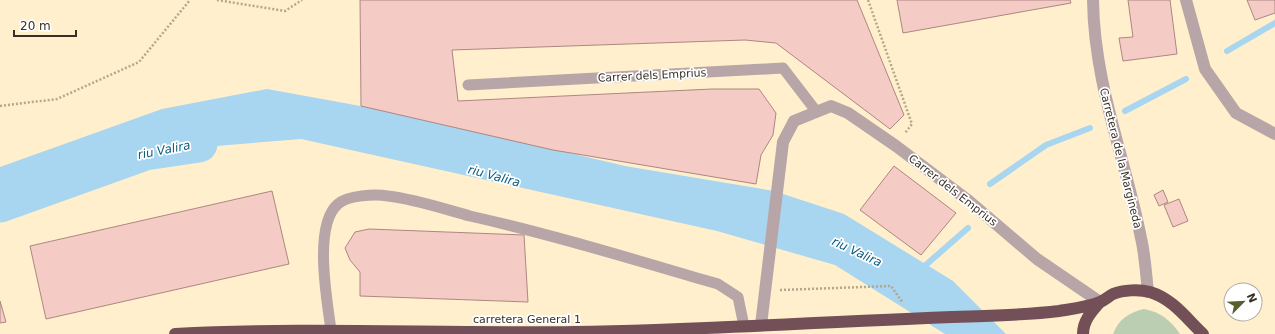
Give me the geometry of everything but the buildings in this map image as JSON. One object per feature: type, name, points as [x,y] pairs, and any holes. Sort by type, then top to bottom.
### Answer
[{"type":"highway","points":[[1083,334],[1083,328],[1088,315],[1100,302],[1115,293],[1133,290],[1148,292],[1165,299],[1180,310],[1203,334]]},
{"type":"highway","name":"carretera General 1","points":[[175,334],[235,331],[331,330],[573,332],[696,330],[879,319],[992,316],[1060,311],[1100,302]]},
{"type":"street","name":"Carretera de la Margineda","points":[[1093,0],[1093,32],[1107,108],[1142,238],[1148,292]]},
{"type":"street","points":[[1186,0],[1205,69],[1236,113],[1275,134]]},
{"type":"street","name":"Carrer dels Emprius","points":[[761,325],[779,165],[783,142],[794,121],[831,106],[848,113],[896,146],[969,201],[1037,259],[1100,302]]},
{"type":"lane","name":"Carrer dels Emprius","points":[[468,85],[783,68],[816,112]]},
{"type":"lane","points":[[331,330],[324,277],[324,238],[329,217],[338,203],[356,196],[388,196],[534,231],[718,284],[738,297],[744,326]]},
{"type":"path","points":[[0,106],[57,98],[139,62],[190,0]]},
{"type":"path","points":[[217,0],[285,11],[302,0]]},
{"type":"path","points":[[868,0],[912,124],[896,146]]},
{"type":"path","points":[[765,290],[891,286],[904,304]]},
{"type":"green space","points":[[1144,309],[1156,312],[1165,318],[1180,334],[1113,334],[1118,324],[1125,317],[1133,312]]},
{"type":"water","points":[[267,89],[399,113],[625,166],[774,191],[844,214],[953,281],[1006,334],[945,334],[835,265],[717,231],[301,139],[141,152],[0,206],[0,167],[162,109]]},
{"type":"waterway","points":[[1227,51],[1275,23]]},
{"type":"waterway","points":[[1125,111],[1186,79]]},
{"type":"waterway","points":[[990,184],[1046,145],[1090,128]]},
{"type":"waterway","name":"riu Valira","points":[[0,204],[145,152],[199,144]]},
{"type":"waterway","points":[[920,270],[968,228]]}]
